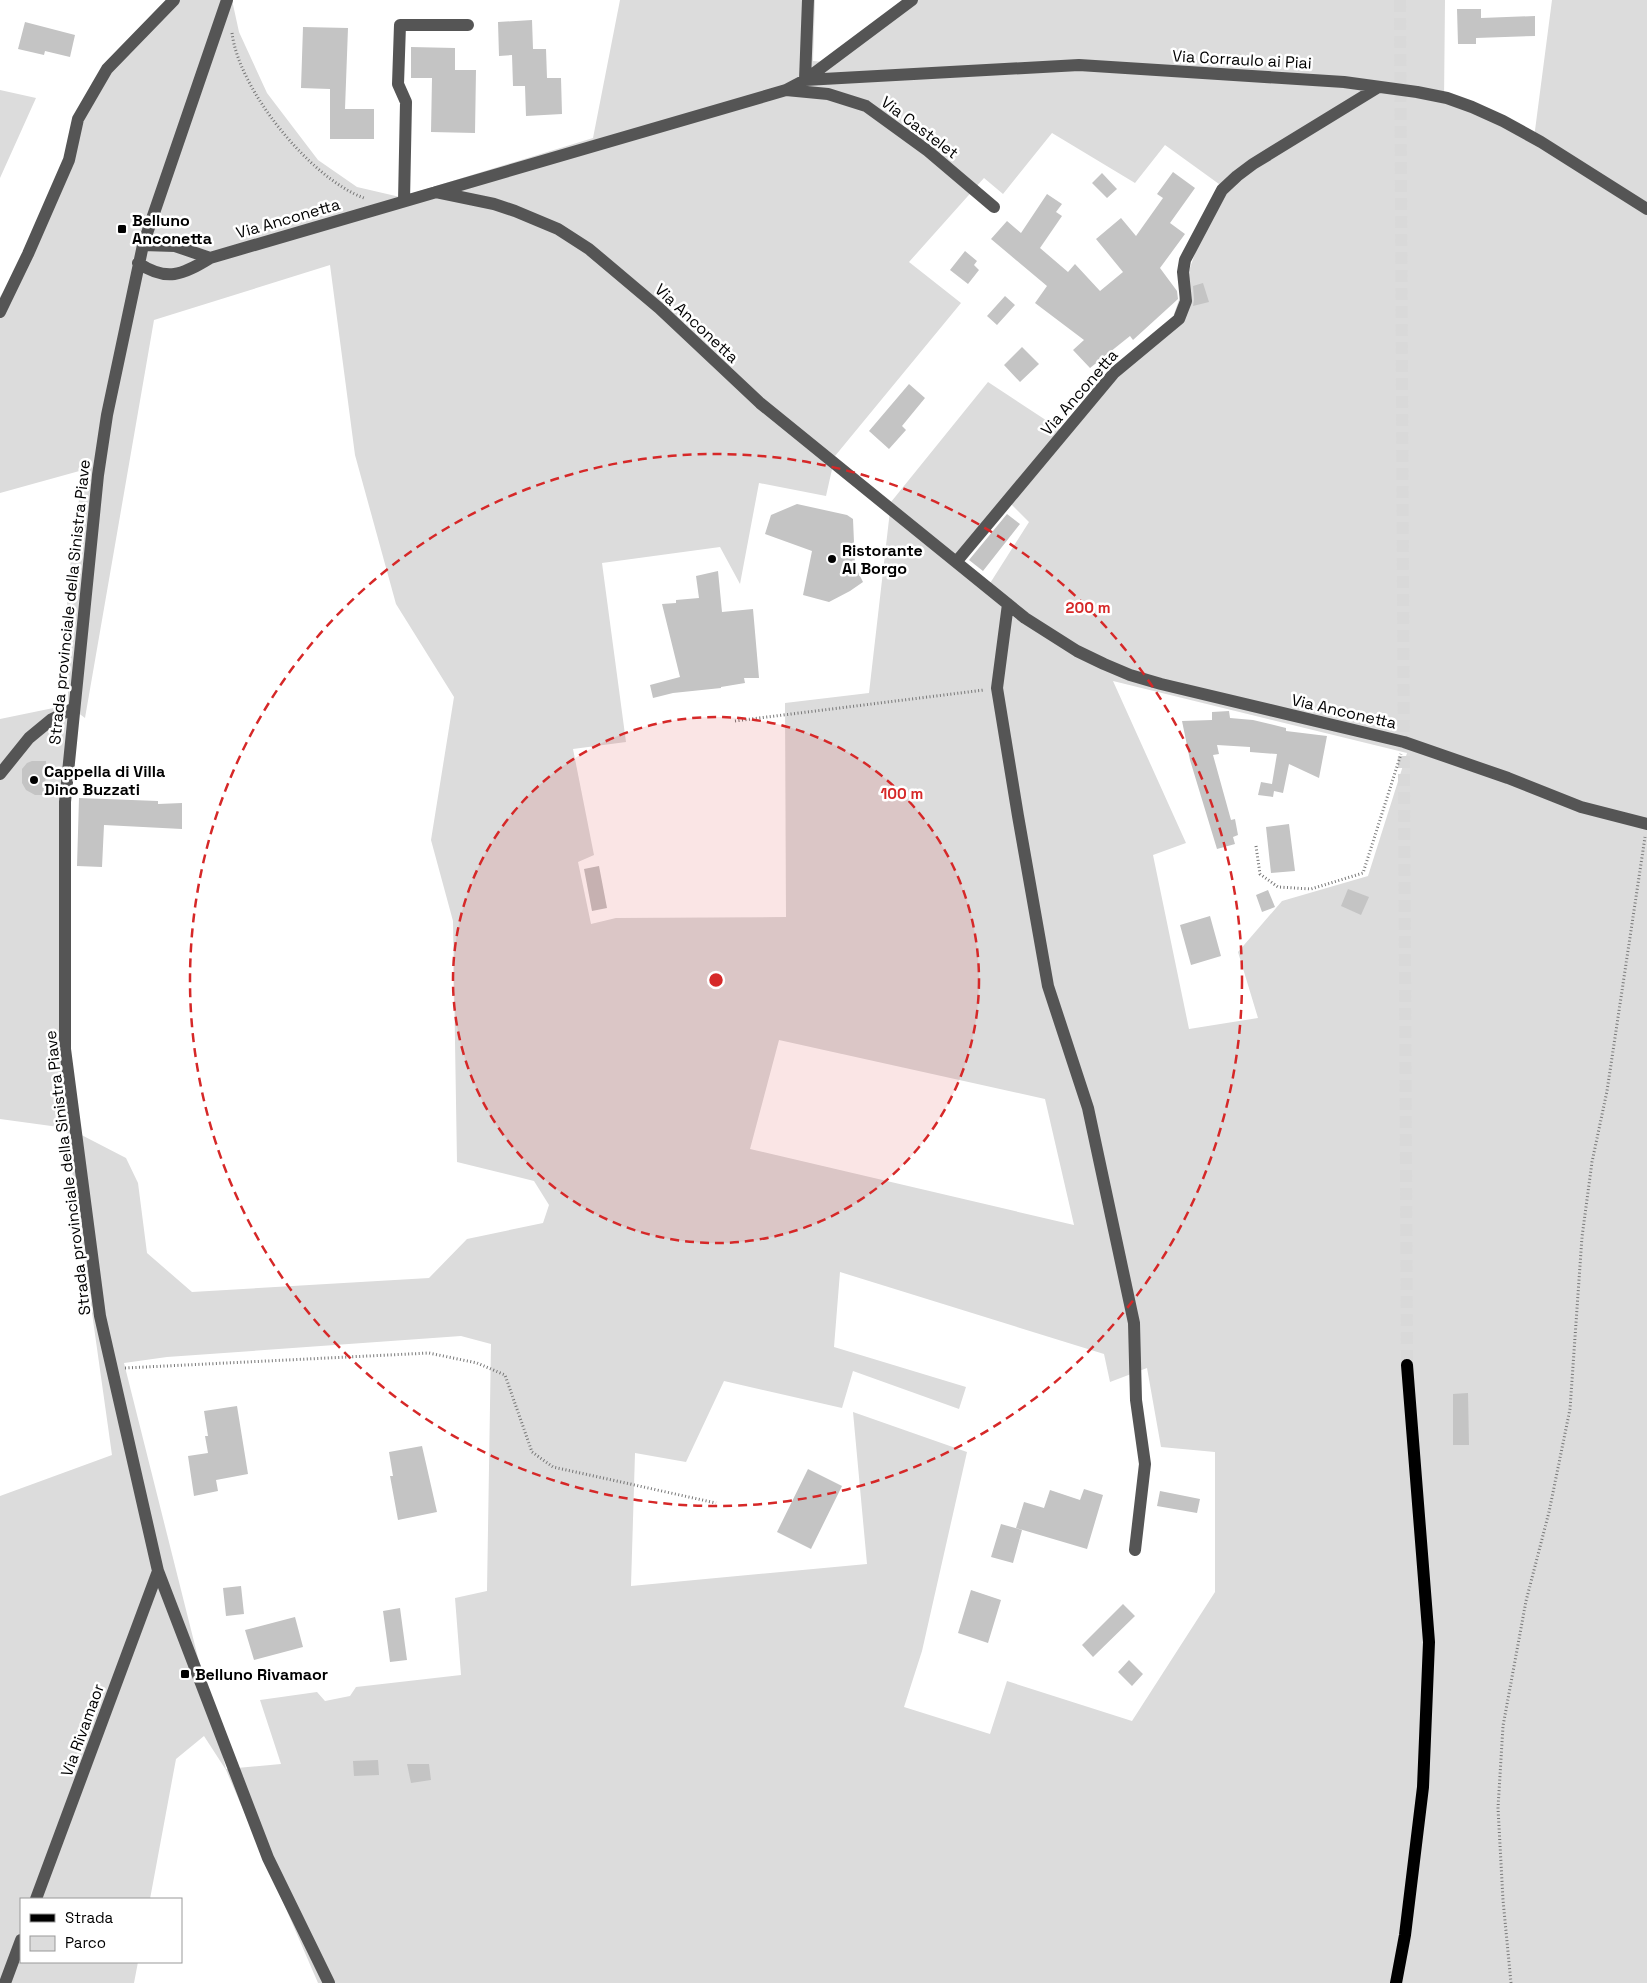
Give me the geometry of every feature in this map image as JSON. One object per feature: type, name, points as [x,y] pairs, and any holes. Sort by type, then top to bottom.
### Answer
[{"type":"main road","points":[[1396,1983],[1405,1935],[1423,1787],[1429,1642],[1407,1365]]},
{"type":"street","points":[[0,312],[28,254],[69,160],[78,119],[107,69],[174,0]]},
{"type":"street","name":"Strada provinciale della Sinistra Piave","points":[[227,0],[143,245],[106,415],[97,484],[65,802],[65,1049],[100,1316],[158,1571],[268,1858],[329,1983]]},
{"type":"street","points":[[805,80],[808,0]]},
{"type":"street","points":[[805,80],[912,0]]},
{"type":"street","points":[[404,201],[406,102],[398,84],[400,25],[468,25]]},
{"type":"street","name":"Via Corraulo ai Piai","points":[[805,80],[1078,65],[1344,82],[1447,98],[1472,107],[1541,142],[1647,209]]},
{"type":"street","name":"Via Anconetta","points":[[138,263],[157,273],[168,275],[180,274],[210,258],[786,90],[805,80]]},
{"type":"street","name":"Via Anconetta","points":[[957,561],[1114,373],[1179,318],[1186,301],[1183,272],[1185,260],[1222,190],[1249,167],[1377,88]]},
{"type":"street","name":"Via Castelet","points":[[786,90],[828,94],[866,106],[928,151],[994,207]]},
{"type":"street","name":"Via Anconetta","points":[[436,192],[494,204],[515,211],[558,229],[589,249],[659,308],[760,403],[1008,604],[1077,651],[1130,675],[1161,684],[1404,742],[1646,829]]},
{"type":"street","points":[[143,245],[175,246],[210,258]]},
{"type":"street","points":[[1008,604],[997,688],[1018,816],[1048,986],[1088,1108],[1134,1323],[1136,1400],[1146,1464],[1135,1550]]},
{"type":"street","points":[[0,774],[29,738],[52,719],[74,708]]},
{"type":"street","name":"Via Rivamaor","points":[[36,1898],[158,1571]]},
{"type":"street","points":[[5,1983],[20,1943]]},
{"type":"path","points":[[231,30],[234,47],[244,73],[281,130],[299,152],[334,182],[351,193],[366,199]]},
{"type":"path","points":[[735,721],[997,688]]},
{"type":"path","points":[[1256,846],[1260,874],[1278,886],[1311,889],[1363,873],[1398,768],[1404,742]]},
{"type":"path","points":[[1511,1983],[1503,1900],[1498,1808],[1503,1726],[1526,1601],[1549,1512],[1570,1409],[1587,1200],[1592,1162],[1607,1091],[1646,829]]},
{"type":"path","points":[[112,1369],[429,1353],[477,1363],[505,1375],[532,1452],[554,1467],[716,1503]]},
{"type":"green space","points":[[174,0],[232,0],[239,32],[267,93],[318,160],[357,187],[400,197],[593,138],[620,0],[815,0],[813,61],[836,63],[908,0],[1445,0],[1444,101],[1534,138],[1552,0],[1647,0],[1647,1983],[318,1983],[226,1770],[204,1736],[176,1759],[150,1898],[20,1898],[20,1963],[138,1963],[134,1983],[0,1983],[0,1496],[112,1455],[66,1128],[0,1119],[0,719],[68,705],[67,589],[83,470],[0,493],[0,297],[28,254],[85,107],[107,69]],"holes":[[[1052,133],[1135,183],[1165,145],[1219,184],[1173,317],[1064,432],[988,382],[891,502],[869,693],[785,703],[786,917],[616,918],[591,924],[578,862],[594,855],[573,749],[626,742],[602,563],[720,547],[740,584],[759,483],[826,496],[835,456],[961,303],[909,262],[984,178],[1003,194]],[[330,265],[355,455],[396,604],[454,697],[431,840],[453,921],[457,1162],[534,1181],[549,1205],[543,1223],[467,1239],[429,1278],[192,1292],[147,1253],[138,1183],[126,1158],[66,1127],[62,904],[69,706],[85,718],[154,320]],[[1007,500],[1029,522],[987,588],[955,561]],[[1113,681],[1407,753],[1368,876],[1282,901],[1238,952],[1258,1018],[1189,1029],[1153,855],[1186,843]],[[779,1040],[1045,1099],[1074,1225],[750,1149]],[[840,1272],[1104,1354],[1110,1382],[1147,1368],[1161,1447],[1215,1452],[1215,1592],[1132,1721],[1007,1681],[990,1734],[904,1707],[922,1651],[967,1452],[853,1412],[867,1564],[631,1586],[635,1453],[686,1462],[724,1381],[842,1408],[853,1371],[959,1409],[966,1387],[834,1347]],[[461,1336],[491,1344],[487,1591],[455,1598],[461,1675],[356,1687],[350,1696],[325,1701],[317,1692],[260,1700],[281,1764],[226,1769],[124,1363],[167,1357]]]},
{"type":"green space","points":[[0,90],[36,98],[0,178]]},
{"type":"building","points":[[1457,9],[1481,9],[1481,18],[1535,16],[1535,36],[1476,38],[1476,44],[1458,44]]},
{"type":"building","points":[[532,20],[533,49],[546,49],[547,78],[561,78],[562,114],[526,116],[525,86],[513,86],[512,55],[499,56],[498,22]]},
{"type":"building","points":[[25,22],[75,35],[70,57],[45,51],[44,55],[18,49]]},
{"type":"building","points":[[303,27],[348,28],[345,109],[374,109],[374,139],[330,139],[330,89],[301,88]]},
{"type":"building","points":[[411,47],[455,48],[455,70],[476,70],[475,133],[431,132],[432,78],[411,78]]},
{"type":"building","points":[[1173,172],[1195,188],[1170,223],[1185,234],[1160,268],[1177,291],[1178,299],[1133,340],[1130,336],[1090,368],[1073,350],[1084,340],[1035,303],[1047,286],[991,239],[1007,221],[1021,233],[1047,194],[1062,204],[1056,212],[1062,216],[1040,248],[1068,272],[1075,264],[1100,291],[1123,272],[1096,239],[1121,218],[1136,236],[1163,198],[1157,194]]},
{"type":"building","points":[[1102,173],[1117,189],[1107,198],[1092,183]]},
{"type":"building","points":[[965,251],[977,261],[974,265],[979,270],[968,284],[950,270]]},
{"type":"building","points":[[1203,283],[1209,302],[1193,306],[1193,286]]},
{"type":"building","points":[[1005,296],[1015,305],[997,325],[987,316]]},
{"type":"building","points":[[1022,347],[1039,364],[1020,382],[1004,365]]},
{"type":"building","points":[[909,384],[925,398],[902,426],[906,430],[889,449],[869,431]]},
{"type":"building","name":"Ristorante Al Borgo","points":[[797,504],[847,515],[853,519],[855,566],[863,582],[829,602],[803,595],[812,551],[765,534],[771,515]]},
{"type":"building","points":[[1007,514],[1020,524],[983,571],[969,560]]},
{"type":"building","points":[[718,571],[722,612],[753,609],[759,678],[744,678],[745,683],[721,688],[673,693],[653,698],[650,685],[680,677],[662,604],[676,603],[676,600],[699,598],[696,576]]},
{"type":"building","points":[[1229,711],[1230,718],[1253,720],[1286,728],[1286,731],[1327,736],[1319,778],[1289,764],[1283,793],[1274,791],[1273,797],[1258,795],[1261,782],[1272,784],[1277,754],[1250,752],[1250,747],[1217,745],[1219,754],[1213,755],[1231,820],[1235,819],[1238,835],[1233,837],[1235,844],[1217,849],[1190,760],[1182,721],[1212,720],[1212,712]]},
{"type":"building","name":"Cappella di Villa Dino Buzzati","points":[[46,761],[45,795],[35,795],[26,790],[22,783],[22,769],[27,763]]},
{"type":"building","points":[[79,798],[158,801],[158,804],[182,803],[182,829],[104,825],[102,867],[77,866]]},
{"type":"building","points":[[1289,824],[1295,871],[1271,873],[1266,827]]},
{"type":"building","points":[[599,866],[607,908],[592,911],[584,869]]},
{"type":"building","points":[[1348,889],[1369,897],[1361,915],[1341,906]]},
{"type":"building","points":[[1268,890],[1275,907],[1262,912],[1256,895]]},
{"type":"building","points":[[1210,916],[1221,956],[1191,965],[1180,925]]},
{"type":"building","points":[[1468,1393],[1469,1445],[1453,1445],[1453,1394]]},
{"type":"building","points":[[237,1406],[248,1474],[216,1480],[218,1491],[194,1496],[188,1456],[208,1453],[205,1436],[208,1436],[204,1411]]},
{"type":"building","points":[[422,1446],[437,1512],[398,1520],[390,1476],[393,1476],[389,1452]]},
{"type":"building","points":[[808,1469],[842,1486],[811,1549],[777,1532]]},
{"type":"building","points":[[1084,1489],[1103,1495],[1087,1549],[1016,1528],[1024,1502],[1044,1508],[1050,1490],[1080,1500]]},
{"type":"building","points":[[1160,1491],[1200,1499],[1197,1513],[1157,1506]]},
{"type":"building","points":[[1001,1524],[1022,1530],[1013,1563],[991,1557]]},
{"type":"building","points":[[241,1586],[244,1614],[226,1616],[223,1588]]},
{"type":"building","points":[[971,1590],[1001,1600],[988,1643],[958,1633]]},
{"type":"building","points":[[1123,1604],[1135,1616],[1093,1657],[1082,1645]]},
{"type":"building","points":[[400,1608],[407,1660],[390,1662],[383,1611]]},
{"type":"building","points":[[295,1617],[303,1647],[254,1660],[245,1630]]},
{"type":"building","points":[[1129,1660],[1143,1674],[1132,1686],[1118,1672]]},
{"type":"building","points":[[378,1760],[379,1775],[354,1776],[353,1761]]},
{"type":"building","points":[[407,1764],[429,1764],[431,1780],[411,1783]]},
{"type":"tunnel","points":[[1400,0],[1407,1365]]},
{"type":"place","name":"Belluno Anconetta","points":[[122,229]]},
{"type":"place","name":"Ristorante Al Borgo","points":[[832,559]]},
{"type":"place","name":"Cappella di Villa Dino Buzzati","points":[[34,780]]},
{"type":"place","name":"Belluno Rivamaor","points":[[185,1674]]}]
